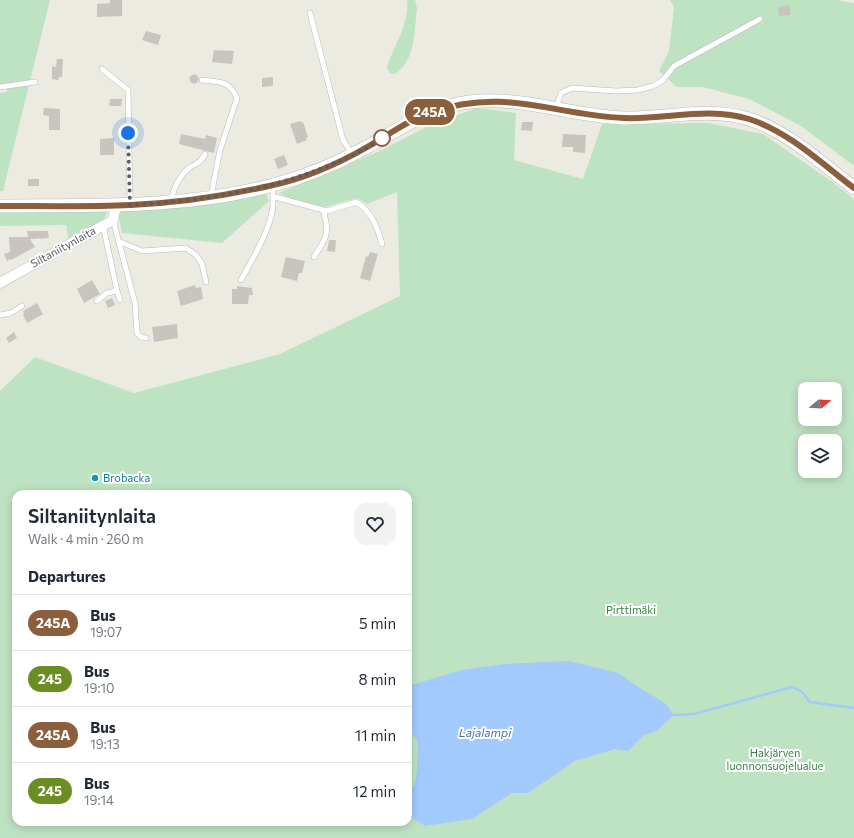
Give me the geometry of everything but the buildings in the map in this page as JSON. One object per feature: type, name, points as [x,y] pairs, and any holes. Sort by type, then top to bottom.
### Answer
[{"type":"street","points":[[0,206],[116,206],[172,202],[273,191],[296,179],[353,155],[415,119],[451,106],[468,102],[502,101],[624,118],[707,112],[736,115],[760,123],[787,137],[854,188]]},
{"type":"street","points":[[113,220],[116,206]]},
{"type":"street","name":"Siltaniitynlaita","points":[[0,283],[113,220]]},
{"type":"lane","points":[[310,14],[343,140],[353,155]]},
{"type":"lane","points":[[555,108],[561,93],[572,88],[616,91],[638,90],[653,86],[663,80],[674,66],[760,19]]},
{"type":"lane","points":[[102,69],[128,90],[130,205]]},
{"type":"lane","points":[[202,80],[220,82],[228,85],[237,98],[220,150],[210,197]]},
{"type":"lane","points":[[0,87],[35,82]]},
{"type":"lane","points":[[172,202],[172,196],[177,183],[188,168],[201,162],[205,154]]},
{"type":"lane","points":[[241,280],[265,234],[273,191],[327,211],[356,202],[365,207],[376,225],[382,244]]},
{"type":"lane","points":[[314,256],[328,233],[328,224],[323,210]]},
{"type":"lane","points":[[113,220],[135,303],[137,333],[141,338],[146,338]]},
{"type":"lane","points":[[103,225],[120,300]]},
{"type":"lane","points":[[118,241],[142,251],[186,248],[196,255],[202,264],[206,282]]},
{"type":"lane","points":[[97,301],[107,294],[117,291]]},
{"type":"lane","points":[[0,315],[11,313],[22,306]]},
{"type":"green space","points":[[0,0],[50,0],[3,191],[0,191],[0,93],[7,92],[7,85],[0,85]]},
{"type":"green space","points":[[407,0],[415,0],[417,8],[413,44],[407,61],[402,68],[395,74],[389,73],[387,67],[404,26]]},
{"type":"green space","points":[[670,0],[837,0],[854,3],[854,166],[801,126],[749,99],[703,87],[677,87],[659,71],[669,51],[674,7]]},
{"type":"green space","name":"Pirttimäki","points":[[477,108],[516,113],[514,160],[583,179],[602,124],[708,123],[763,134],[831,181],[854,199],[854,838],[0,838],[0,391],[35,357],[134,393],[280,354],[400,296],[397,192],[367,204],[357,198],[325,207],[291,199],[279,193],[380,151],[434,123]]},
{"type":"green space","points":[[265,193],[269,201],[222,243],[122,233],[118,212],[182,207]]},
{"type":"green space","points":[[0,212],[107,212],[104,220],[68,238],[66,225],[0,226]]},
{"type":"water","name":"Lajalampi","points":[[569,661],[618,673],[665,703],[674,715],[658,730],[643,736],[628,751],[615,749],[575,761],[528,793],[512,793],[472,819],[425,826],[412,818],[412,786],[415,784],[418,747],[417,740],[412,734],[412,685],[462,670],[504,664]]},
{"type":"waterway","points":[[674,715],[694,714],[792,687],[802,692],[810,702],[854,708]]},
{"type":"bus line","name":"245A","points":[[0,206],[130,205],[172,202],[271,186],[296,179],[353,155],[415,119],[430,112],[468,102],[488,101],[517,102],[602,116],[624,118],[645,118],[707,112],[736,115],[760,123],[787,137],[854,188]]},
{"type":"place","name":"Brobacka","points":[[95,478]]},
{"type":"route","points":[[128,133],[130,205],[210,197],[271,186],[296,179],[319,170],[353,155],[382,138]]},
{"type":"park label","name":"Hakjärven luonnonsuojelualue","points":[[775,759]]}]
